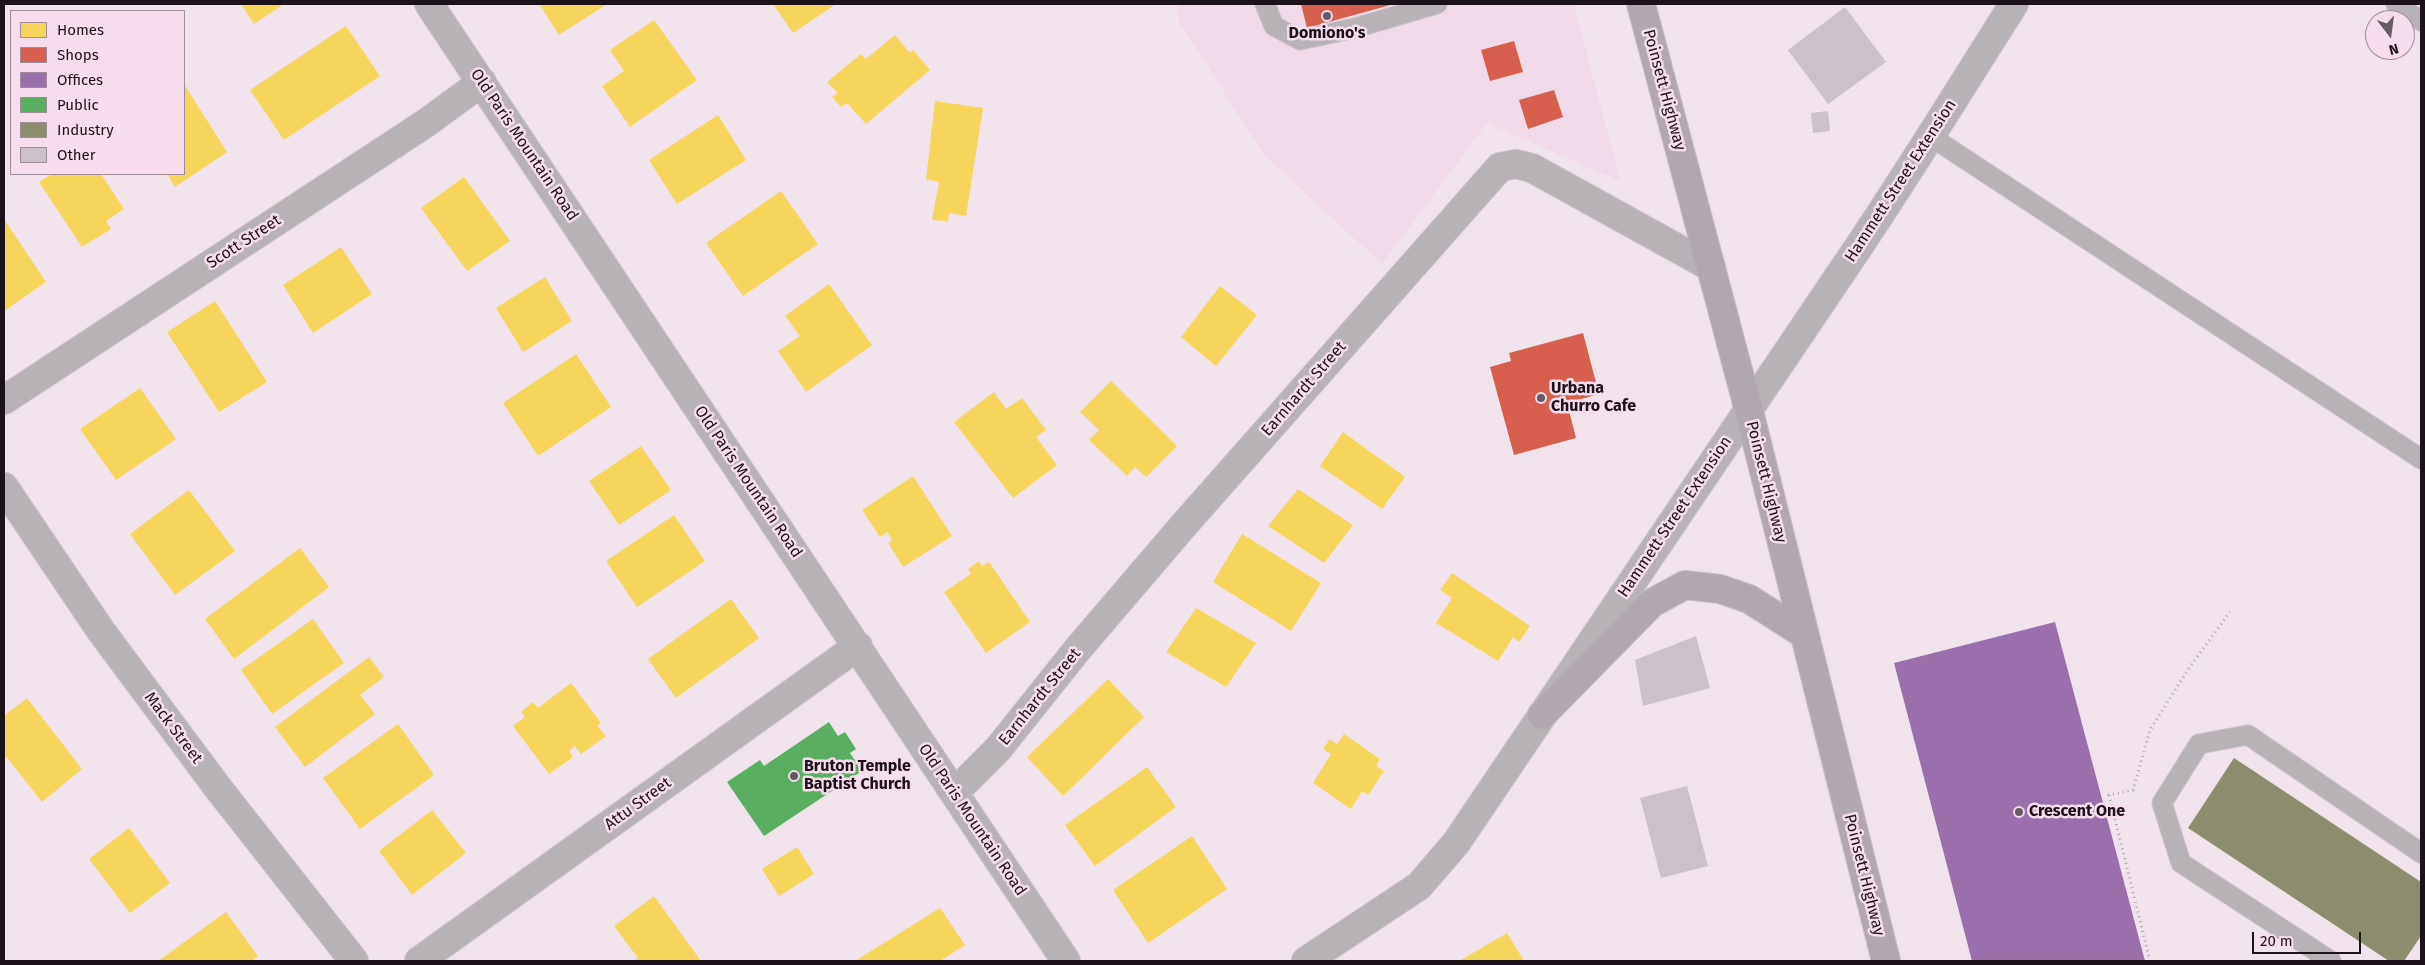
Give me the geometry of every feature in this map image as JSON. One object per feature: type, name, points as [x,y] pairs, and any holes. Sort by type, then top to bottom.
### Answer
[{"type":"highway","name":"Poinsett Highway","points":[[1640,4],[1749,411],[1886,961]]},
{"type":"highway","points":[[1542,715],[1652,603],[1685,585],[1720,589],[1749,599],[1804,634]]},
{"type":"street","name":"Old Paris Mountain Road","points":[[429,4],[1066,961]]},
{"type":"street","name":"Hammett Street Extension","points":[[1306,961],[1419,886],[1456,843],[1682,505],[1749,411],[1930,136],[2014,4]]},
{"type":"street","name":"Scott Street","points":[[4,400],[426,123],[482,82]]},
{"type":"street","name":"Earnhardt Street","points":[[954,793],[998,749],[1077,650],[1183,526],[1500,167],[1516,164],[1532,168],[1711,267]]},
{"type":"street","name":"Mack Street","points":[[4,487],[113,647],[218,788],[354,961]]},
{"type":"street","name":"Attu Street","points":[[419,961],[858,646]]},
{"type":"lane","points":[[1264,4],[1274,26],[1300,40],[1356,28],[1437,4]]},
{"type":"lane","points":[[2396,4],[2421,21]]},
{"type":"lane","points":[[1930,136],[2421,459]]},
{"type":"lane","points":[[2331,961],[2181,863],[2162,803],[2199,744],[2248,735],[2421,853]]},
{"type":"path","points":[[2189,668],[2230,612]]},
{"type":"shaded area","points":[[1178,4],[1574,4],[1620,181],[1487,123],[1382,264],[1264,155],[1178,20]]},
{"type":"building: Homes","points":[[241,4],[284,4],[254,24]]},
{"type":"building: Homes","points":[[539,4],[607,4],[559,35]]},
{"type":"building: Homes","points":[[773,4],[836,4],[793,33]]},
{"type":"building: Homes","points":[[654,20],[697,80],[630,127],[602,86],[624,71],[610,50]]},
{"type":"building: Homes","points":[[346,26],[380,76],[284,140],[250,90]]},
{"type":"building: Homes","points":[[895,35],[910,53],[913,50],[930,70],[866,124],[847,103],[841,107],[832,97],[838,93],[827,82],[861,54],[866,59]]},
{"type":"building: Homes","points":[[185,86],[227,152],[175,187],[168,175],[185,175]]},
{"type":"building: Homes","points":[[935,101],[983,108],[966,216],[949,213],[948,221],[932,220],[939,182],[926,179]]},
{"type":"building: Homes","points":[[718,115],[746,160],[677,204],[649,160]]},
{"type":"building: Homes","points":[[50,175],[102,175],[124,209],[106,221],[111,229],[82,247],[39,182]]},
{"type":"building: Homes","points":[[464,177],[510,241],[467,271],[421,208]]},
{"type":"building: Homes","points":[[781,191],[818,244],[743,296],[706,243]]},
{"type":"building: Homes","points":[[4,219],[46,282],[4,311]]},
{"type":"building: Homes","points":[[341,247],[372,294],[313,333],[283,285]]},
{"type":"building: Homes","points":[[545,277],[572,321],[523,352],[496,308]]},
{"type":"building: Homes","points":[[829,284],[872,345],[806,392],[778,351],[800,336],[785,316]]},
{"type":"building: Homes","points":[[1220,286],[1257,315],[1216,366],[1181,337]]},
{"type":"building: Homes","points":[[215,301],[267,382],[219,412],[167,332]]},
{"type":"building: Homes","points":[[576,354],[611,407],[538,456],[503,403]]},
{"type":"building: Homes","points":[[1111,381],[1177,446],[1146,477],[1135,467],[1127,476],[1089,440],[1099,430],[1080,412]]},
{"type":"building: Homes","points":[[140,388],[176,439],[116,480],[80,429]]},
{"type":"building: Homes","points":[[994,392],[1006,409],[1022,398],[1046,430],[1036,437],[1057,465],[1013,498],[954,422]]},
{"type":"building: Homes","points":[[1343,432],[1405,477],[1382,509],[1320,466]]},
{"type":"building: Homes","points":[[641,446],[671,490],[619,525],[589,481]]},
{"type":"building: Homes","points":[[913,476],[952,536],[903,567],[888,543],[892,540],[887,532],[880,537],[862,510]]},
{"type":"building: Homes","points":[[1298,489],[1353,525],[1324,563],[1268,526]]},
{"type":"building: Homes","points":[[189,490],[235,551],[175,595],[130,534]]},
{"type":"building: Homes","points":[[674,515],[705,561],[637,607],[606,561]]},
{"type":"building: Homes","points":[[1242,534],[1321,583],[1291,631],[1213,582]]},
{"type":"building: Homes","points":[[300,548],[329,587],[234,659],[205,619]]},
{"type":"building: Homes","points":[[979,561],[982,566],[989,562],[1030,622],[986,653],[944,592],[971,574],[968,569]]},
{"type":"building: Homes","points":[[1452,573],[1530,626],[1519,642],[1513,637],[1498,661],[1436,623],[1452,598],[1440,590]]},
{"type":"building: Homes","points":[[731,599],[759,638],[676,698],[648,659]]},
{"type":"building: Homes","points":[[1196,608],[1256,643],[1226,687],[1166,652]]},
{"type":"building: Homes","points":[[313,619],[344,663],[272,714],[241,670]]},
{"type":"building: Homes","points":[[369,657],[384,677],[360,695],[375,714],[305,767],[275,727]]},
{"type":"building: Homes","points":[[1108,679],[1144,717],[1063,796],[1027,757]]},
{"type":"building: Homes","points":[[571,683],[601,723],[597,726],[606,736],[581,754],[575,746],[569,751],[573,757],[549,774],[513,726],[525,717],[521,712],[533,702],[538,708]]},
{"type":"building: Homes","points":[[27,698],[82,769],[42,802],[4,754],[4,716]]},
{"type":"building: Homes","points":[[398,724],[434,775],[360,829],[323,778]]},
{"type":"building: Homes","points":[[1344,734],[1380,759],[1376,766],[1384,771],[1368,795],[1362,791],[1351,809],[1313,783],[1331,754],[1323,749],[1330,739],[1337,744]]},
{"type":"building: Homes","points":[[1147,767],[1176,807],[1095,866],[1065,825]]},
{"type":"building: Homes","points":[[432,810],[466,853],[412,895],[379,851]]},
{"type":"building: Homes","points":[[129,828],[170,883],[130,913],[89,859]]},
{"type":"building: Homes","points":[[1192,836],[1227,889],[1148,943],[1113,890]]},
{"type":"building: Homes","points":[[797,847],[814,874],[779,896],[762,869]]},
{"type":"building: Homes","points":[[654,896],[701,961],[633,961],[638,958],[614,926]]},
{"type":"building: Homes","points":[[940,908],[965,945],[940,961],[855,961]]},
{"type":"building: Homes","points":[[226,912],[258,956],[251,961],[158,961]]},
{"type":"building: Homes","points":[[1507,933],[1524,961],[1459,961]]},
{"type":"building: Shops","name":"Domiono's","points":[[1301,4],[1394,4],[1307,28]]},
{"type":"building: Shops","points":[[1514,41],[1523,72],[1490,81],[1481,50]]},
{"type":"building: Shops","points":[[1554,90],[1563,117],[1528,129],[1519,100]]},
{"type":"building: Shops","name":"Urbana Churro Cafe","points":[[1583,333],[1599,394],[1567,403],[1576,438],[1514,455],[1490,367],[1511,361],[1509,353]]},
{"type":"building: Offices","name":"Crescent One","points":[[2055,622],[2145,961],[1972,961],[1894,663]]},
{"type":"building: Public","name":"Bruton Temple Baptist Church","points":[[829,722],[838,736],[845,732],[856,749],[850,753],[862,771],[764,836],[727,782],[760,760],[764,766]]},
{"type":"building: Industry","points":[[2234,758],[2421,882],[2421,936],[2404,961],[2389,961],[2188,828]]},
{"type":"building: Other","points":[[1845,7],[1886,62],[1828,104],[1788,50]]},
{"type":"building: Other","points":[[1828,111],[1830,131],[1813,133],[1811,113]]},
{"type":"building: Other","points":[[1696,636],[1710,688],[1643,706],[1635,660]]},
{"type":"building: Other","points":[[1687,786],[1708,866],[1661,878],[1640,798]]},
{"type":"place","name":"Domiono's","points":[[1327,16]]},
{"type":"place","name":"Urbana Churro Cafe","points":[[1541,398]]},
{"type":"place","name":"Bruton Temple Baptist Church","points":[[794,776]]},
{"type":"place","name":"Crescent One","points":[[2019,812]]}]
